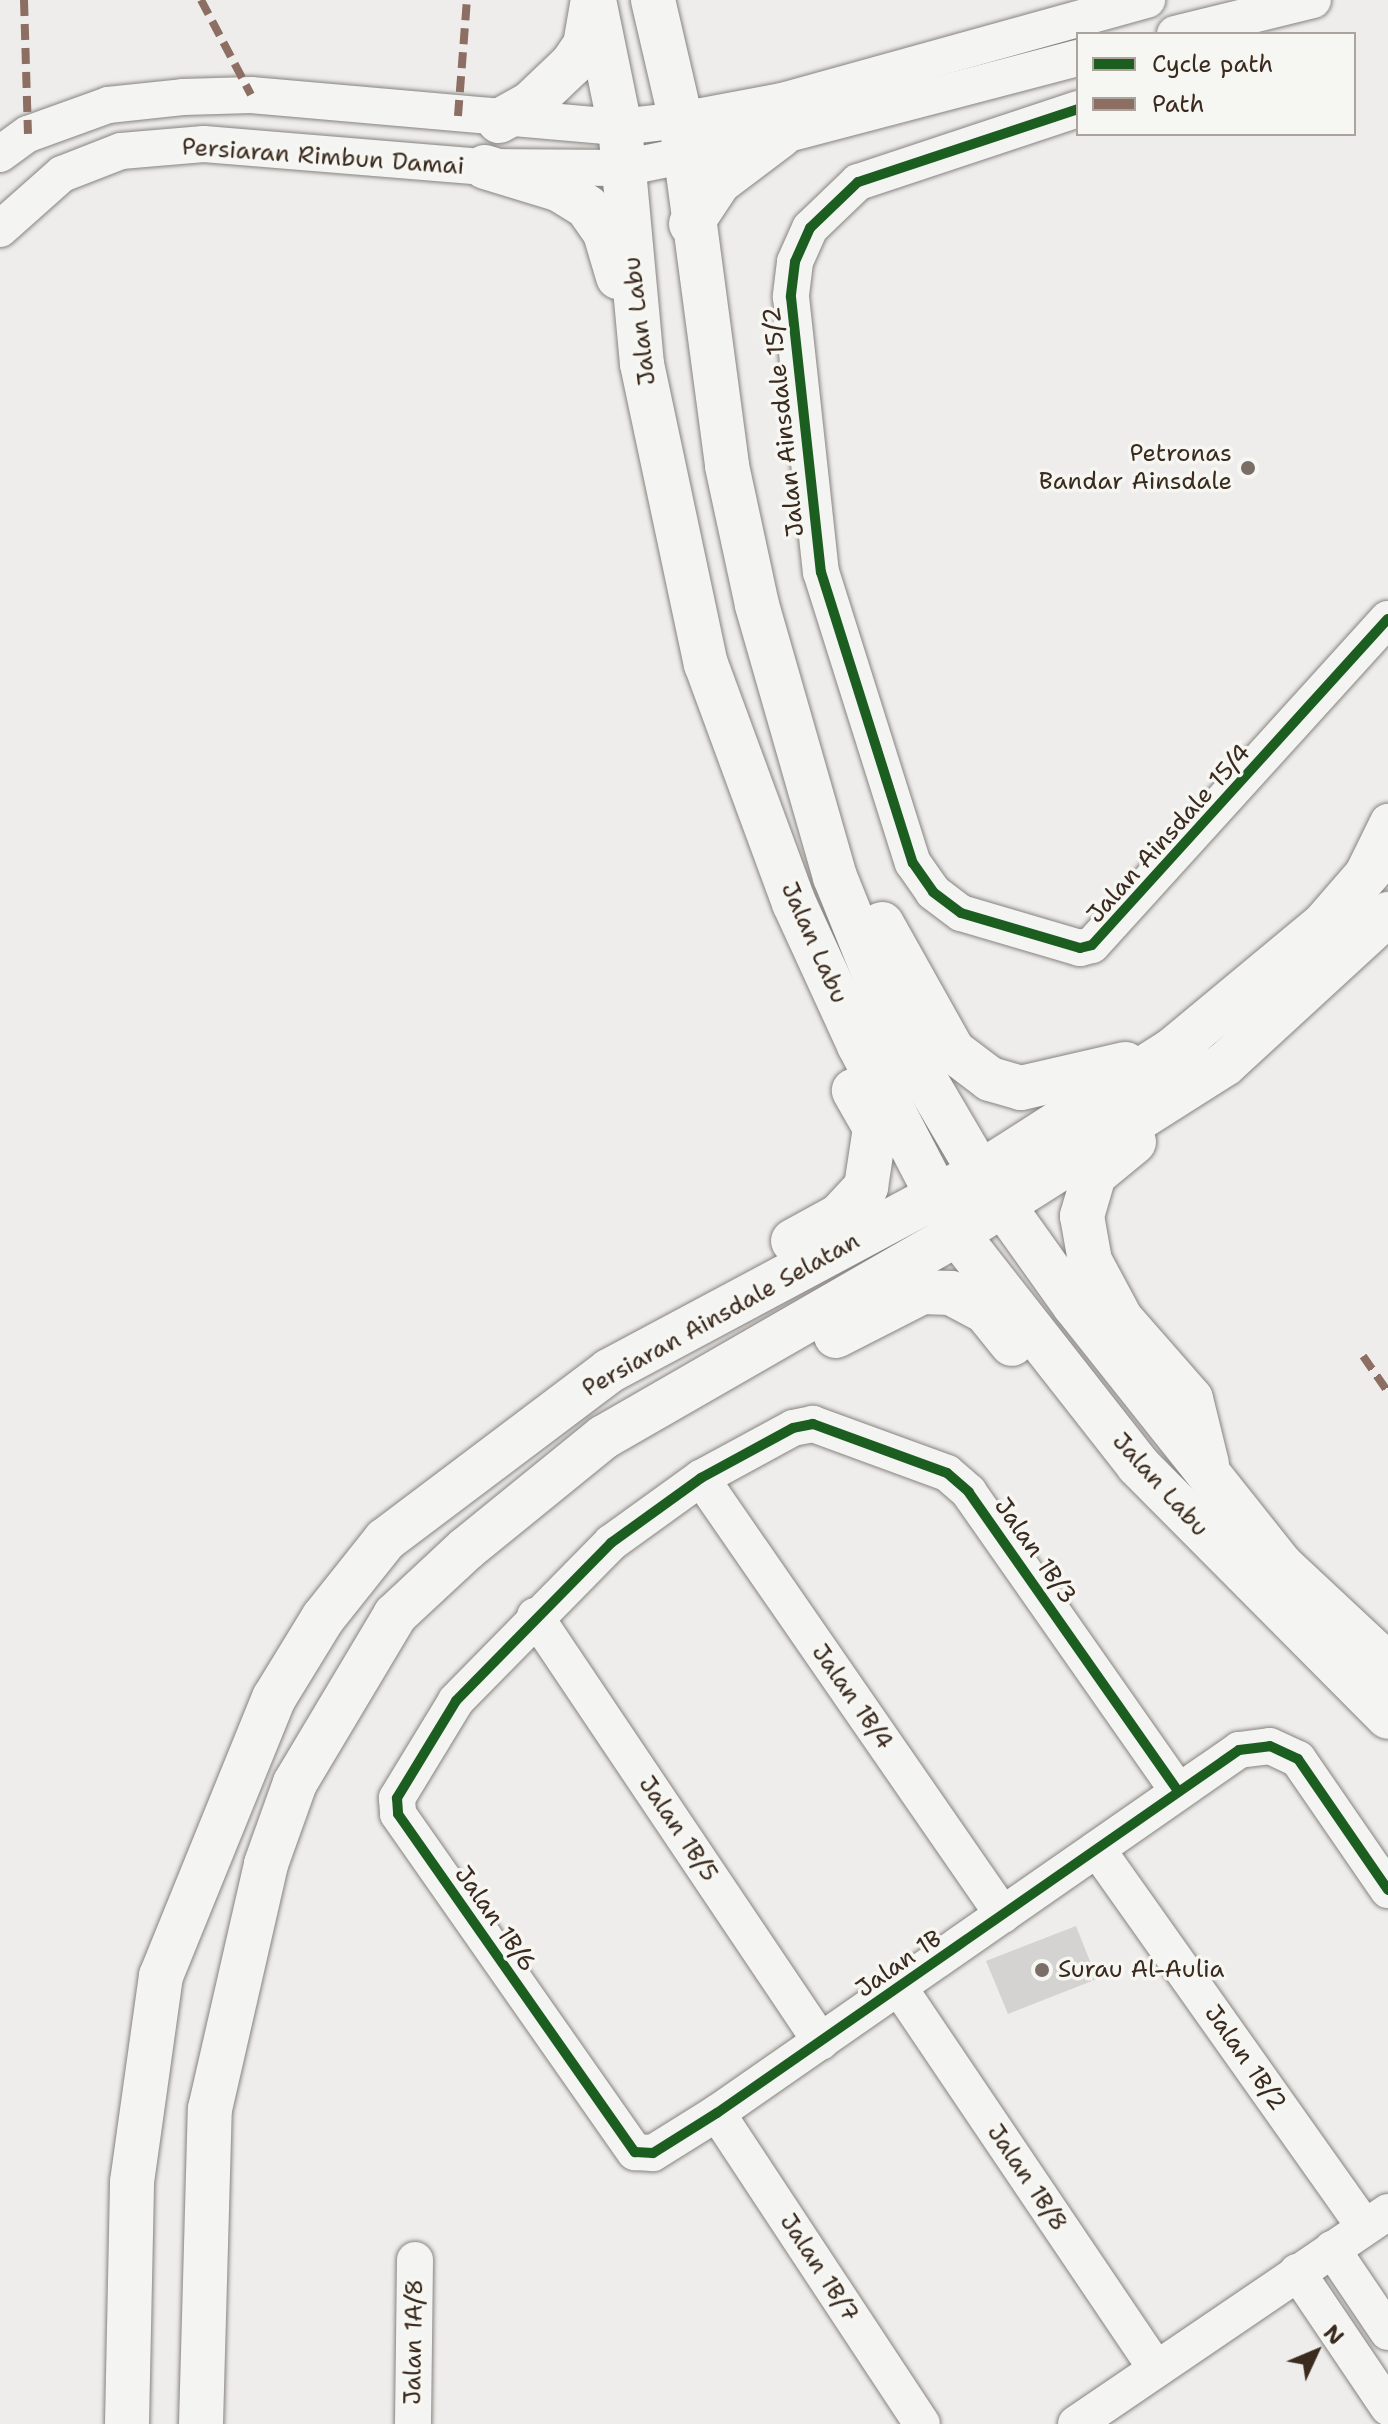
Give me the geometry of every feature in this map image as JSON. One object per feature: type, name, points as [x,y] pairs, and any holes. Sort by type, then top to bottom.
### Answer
[{"type":"main road","points":[[499,121],[530,104],[572,64],[585,45],[593,0]]},
{"type":"main road","name":"Jalan Labu","points":[[593,0],[622,148],[642,364],[706,664],[794,903],[946,1216],[1183,1513],[1388,1717]]},
{"type":"main road","name":"Jalan Labu","points":[[653,0],[682,136],[691,224],[727,466],[757,605],[835,877],[898,1033],[992,1187],[1075,1306],[1280,1564],[1388,1665]]},
{"type":"main road","points":[[691,224],[719,182],[780,136]]},
{"type":"main road","points":[[485,167],[560,190],[587,207],[605,233],[642,364]]},
{"type":"main road","points":[[946,1216],[1183,1067],[1371,904],[1388,850]]},
{"type":"main road","points":[[835,877],[881,923],[953,1051],[990,1079],[1021,1088],[1183,1067]]},
{"type":"main road","points":[[655,1346],[736,1275],[839,1216],[866,1187],[874,1163],[875,1128],[840,1064],[798,962],[794,903]]},
{"type":"main road","points":[[1183,1067],[1094,1175],[1082,1216],[1090,1261],[1121,1319],[1191,1399],[1211,1478]]},
{"type":"main road","name":"Persiaran Ainsdale Selatan","points":[[127,2424],[132,2182],[161,1976],[274,1698],[323,1618],[385,1540],[479,1464],[655,1346],[946,1216]]},
{"type":"main road","name":"Persiaran Ainsdale Selatan","points":[[201,2424],[210,2109],[266,1864],[295,1783],[395,1615],[466,1549],[604,1437],[678,1396],[946,1216]]},
{"type":"main road","points":[[678,1396],[809,1351],[922,1292],[951,1293],[986,1312],[1128,1477],[1183,1513]]},
{"type":"street","points":[[622,148],[682,136],[782,101],[1147,0]]},
{"type":"street","points":[[1183,32],[1313,0]]},
{"type":"street","points":[[682,136],[780,136],[1076,59]]},
{"type":"street","name":"Persiaran Rimbun Damai","points":[[0,154],[28,134],[108,105],[183,97],[251,95],[499,121],[622,148]]},
{"type":"street","name":"Jalan Ainsdale 15/2","points":[[933,892],[913,863],[821,572],[791,297],[795,262],[810,228],[858,182],[1076,110]]},
{"type":"street","name":"Persiaran Rimbun Damai","points":[[0,229],[62,174],[121,151],[204,144],[485,167],[622,148]]},
{"type":"street","name":"Jalan Ainsdale 15/4","points":[[933,892],[961,913],[1080,948],[1092,945],[1388,619]]},
{"type":"street","points":[[1371,904],[1388,822]]},
{"type":"street","name":"Jalan 1B/3","points":[[793,1428],[831,1426],[947,1473],[969,1492],[1178,1791]]},
{"type":"street","name":"Jalan 1B/6","points":[[635,2152],[398,1814],[401,1786],[456,1701],[535,1616],[611,1543],[701,1478],[793,1428]]},
{"type":"street","name":"Jalan 1B/4","points":[[701,1478],[1003,1915]]},
{"type":"street","name":"Jalan 1B/5","points":[[535,1616],[821,2042]]},
{"type":"street","name":"Jalan 1B","points":[[635,2152],[653,2153],[717,2113],[900,1989],[1239,1750],[1270,1746],[1298,1759],[1388,1890]]},
{"type":"street","name":"Jalan 1B/2","points":[[1097,1849],[1376,2220]]},
{"type":"street","name":"Jalan 1B/8","points":[[900,1989],[1155,2367]]},
{"type":"street","name":"Jalan 1B/7","points":[[717,2113],[922,2424]]},
{"type":"street","points":[[1076,2424],[1155,2367],[1376,2220]]},
{"type":"street","points":[[1332,2249],[1388,2332]]},
{"type":"street","name":"Jalan 1A/8","points":[[413,2424],[415,2260]]},
{"type":"street","points":[[1297,2272],[1388,2406]]},
{"type":"building","name":"Surau Al-Aulia","points":[[1076,1926],[1097,1979],[1008,2014],[986,1961]]},
{"type":"marked path","points":[[24,0],[28,134]]},
{"type":"marked path","points":[[201,0],[251,95]]},
{"type":"marked path","points":[[458,116],[467,0]]},
{"type":"marked path","points":[[1363,1356],[1388,1392]]},
{"type":"cycle path","points":[[1076,110],[858,182],[810,228],[795,262],[791,297],[821,572],[913,863],[933,892],[961,913],[1080,948],[1092,945],[1388,619]]},
{"type":"cycle path","points":[[1178,1791],[969,1492],[947,1473],[813,1424],[793,1428],[701,1478],[611,1543],[456,1701],[397,1798],[398,1814],[635,2152],[653,2153],[717,2113],[1239,1750],[1270,1746],[1298,1759],[1388,1890]]},
{"type":"place","name":"Petronas Bandar Ainsdale","points":[[1248,468]]},
{"type":"place","name":"Surau Al-Aulia","points":[[1042,1970]]}]
